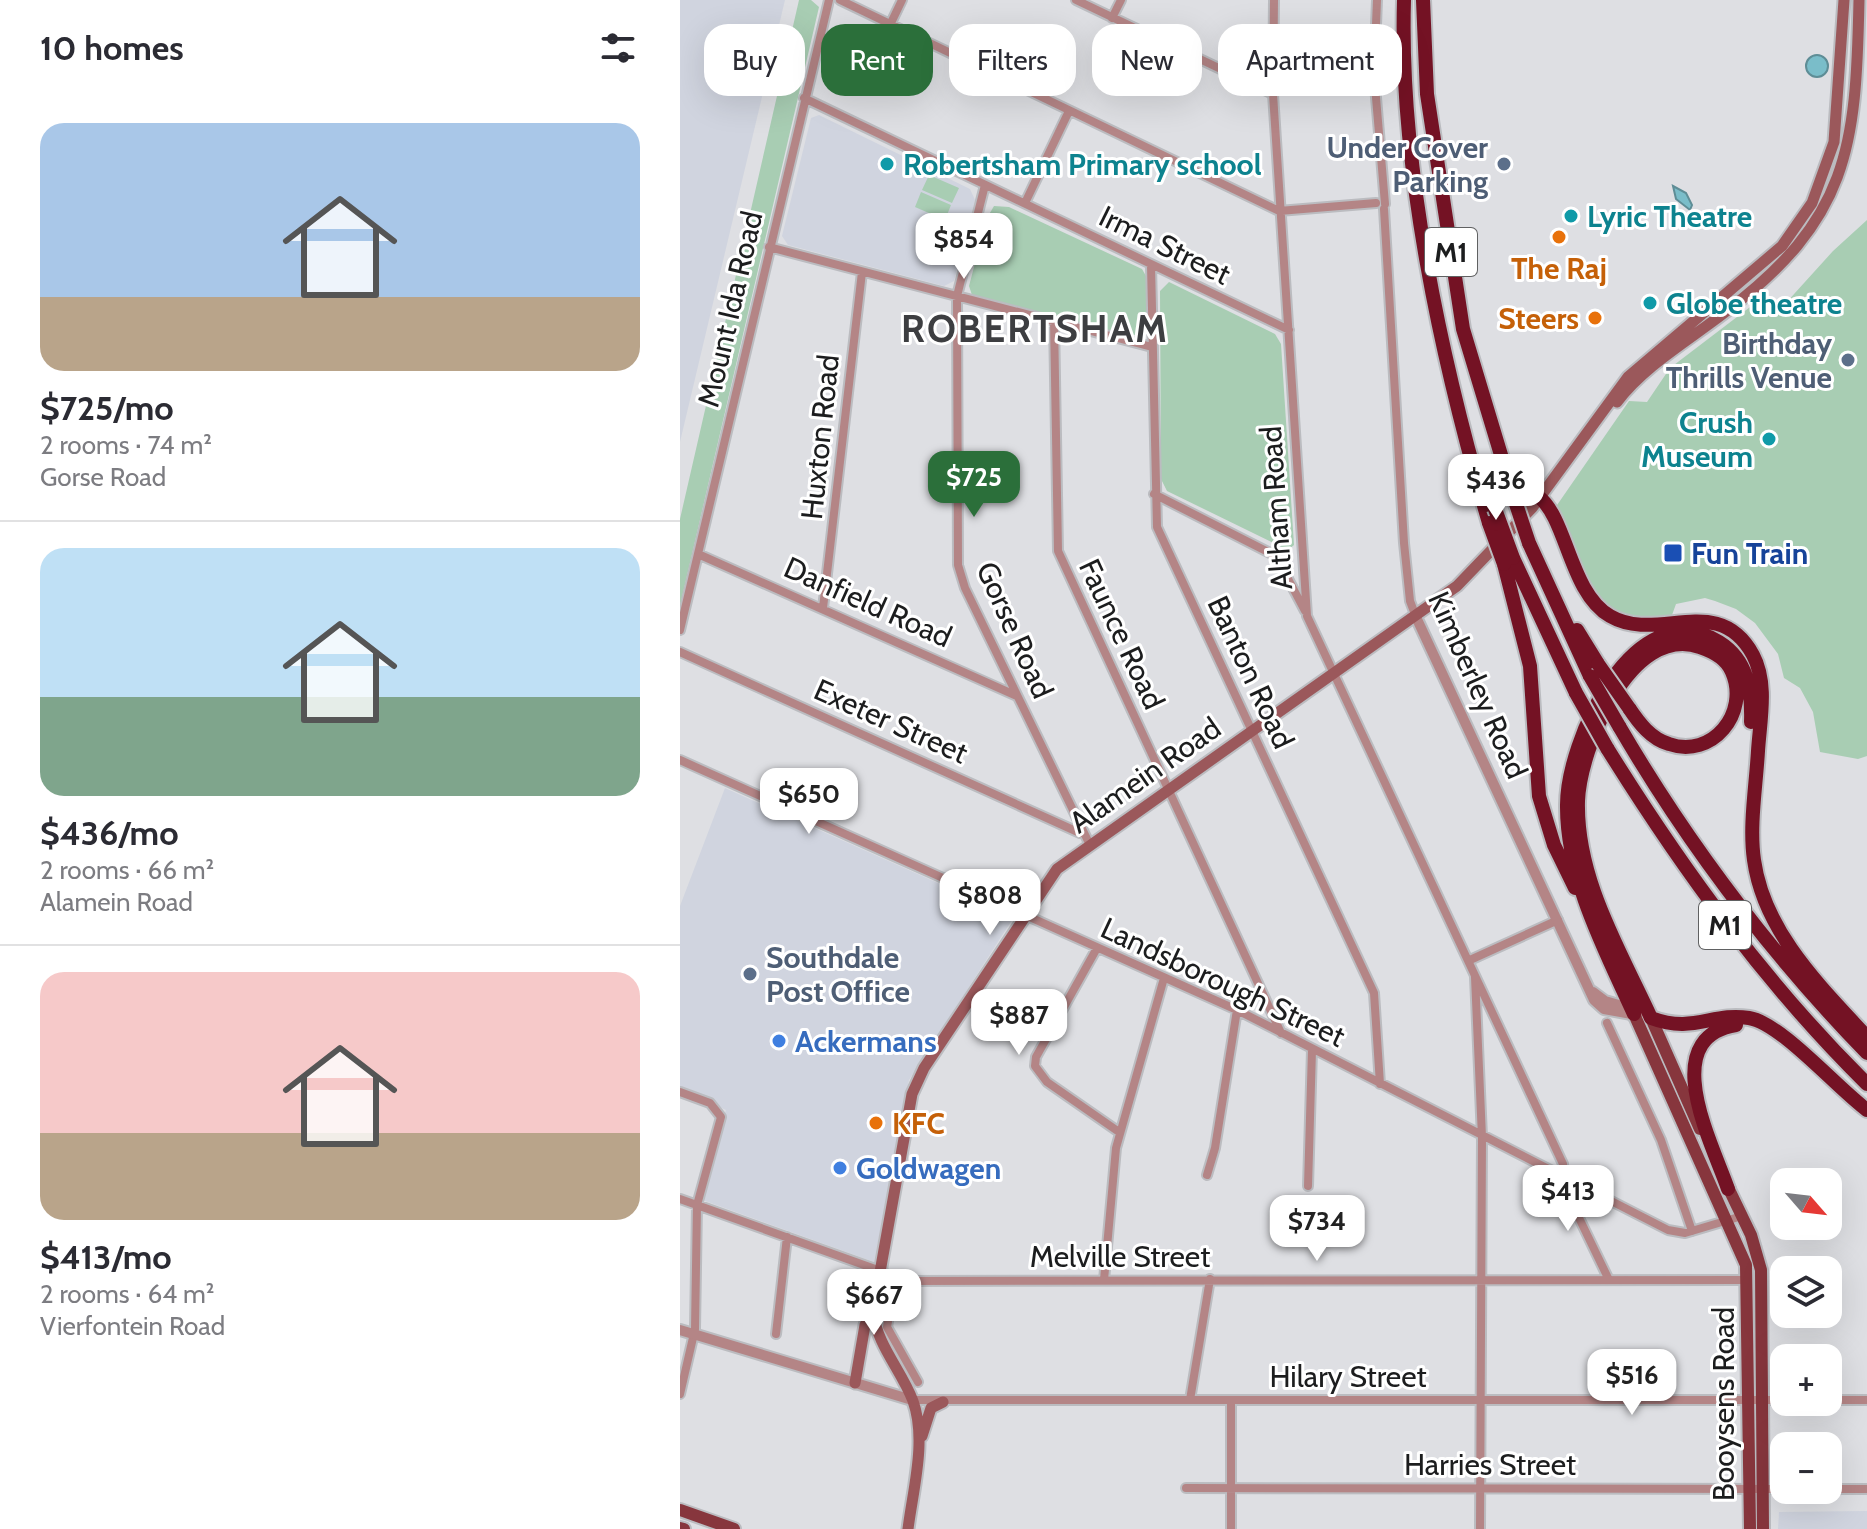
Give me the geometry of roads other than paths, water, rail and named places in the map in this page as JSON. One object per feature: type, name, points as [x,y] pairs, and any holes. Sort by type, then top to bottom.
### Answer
[{"type":"highway","name":"M1","points":[[1404,0],[1407,118],[1422,226],[1454,390],[1492,516],[1509,561],[1607,748],[1716,914],[1803,1019],[1867,1084]]},
{"type":"highway","name":"M1","points":[[1423,0],[1427,94],[1463,329],[1529,543],[1553,598],[1594,670],[1619,726],[1710,870],[1817,1001],[1867,1053]]},
{"type":"highway","points":[[1538,502],[1588,596],[1607,614],[1634,625],[1693,620],[1717,624],[1735,634],[1753,655],[1761,690],[1753,858]]},
{"type":"highway","points":[[1509,561],[1530,666],[1536,772],[1545,819],[1633,1012]]},
{"type":"highway","points":[[1609,960],[1573,858],[1567,806],[1570,768],[1583,729],[1602,692],[1632,657],[1664,637],[1688,632],[1707,636],[1732,652],[1742,666],[1750,693],[1747,816],[1760,888],[1783,936],[1820,986],[1867,1037]]},
{"type":"highway","points":[[1594,670],[1629,708],[1658,739],[1681,747],[1699,745],[1714,738],[1732,718],[1737,703],[1732,671],[1725,661],[1691,644],[1677,644],[1653,654],[1618,688],[1603,713],[1584,759],[1578,804],[1588,871],[1599,906],[1651,1018],[1679,1026],[1725,1018],[1753,1019],[1777,1031],[1867,1110]]},
{"type":"highway","points":[[1728,1189],[1695,1094],[1696,1058],[1714,1033],[1735,1025],[1765,1029],[1788,1042]]},
{"type":"main road","points":[[1538,502],[1628,377],[1770,258],[1812,203],[1834,142],[1844,0]]},
{"type":"main road","points":[[1538,502],[1629,388],[1765,281],[1812,229],[1835,185],[1850,134],[1859,0]]},
{"type":"main road","name":"Alamein Road","points":[[918,1452],[919,1429],[912,1400],[878,1338],[873,1311],[878,1270],[917,1080],[1057,869],[1085,838],[1168,789],[1416,617],[1457,586],[1538,502]]},
{"type":"main road","name":"Booysens Road","points":[[1633,1012],[1744,1256],[1757,1401]]},
{"type":"main road","name":"Booysens Road","points":[[1651,1018],[1759,1255],[1756,1490],[1750,1529]]},
{"type":"main road","points":[[855,1383],[864,1328],[873,1311]]},
{"type":"main road","points":[[908,1529],[918,1452],[930,1410],[943,1402]]},
{"type":"main road","name":"Booysens Road","points":[[1756,1490],[1763,1529]]},
{"type":"main road","points":[[680,1510],[734,1529]]},
{"type":"main road","points":[[902,1529],[908,1512]]},
{"type":"street","name":"Mount Ida Road","points":[[680,630],[829,0]]},
{"type":"street","points":[[840,0],[888,24]]},
{"type":"street","points":[[890,24],[902,0]]},
{"type":"street","points":[[1076,0],[1218,68]]},
{"type":"street","points":[[1112,18],[1121,0]]},
{"type":"street","name":"Altham Road","points":[[1274,0],[1274,24]]},
{"type":"street","name":"Kimberley Road","points":[[1377,0],[1374,74],[1380,206],[1410,601],[1592,990],[1603,1000],[1651,1018]]},
{"type":"street","points":[[933,46],[1279,211],[1380,206]]},
{"type":"street","name":"Altham Road","points":[[1273,96],[1307,616],[1470,960],[1566,1177],[1567,1193],[1609,1280]]},
{"type":"street","name":"Irma Street","points":[[804,98],[1289,330]]},
{"type":"street","points":[[1025,203],[1069,111]]},
{"type":"street","name":"Gorse Road","points":[[985,185],[957,296],[958,565],[965,588],[1085,838]]},
{"type":"street","points":[[769,247],[1152,347]]},
{"type":"street","name":"Banton Road","points":[[1151,265],[1154,494],[1161,537],[1374,993],[1380,1084]]},
{"type":"street","name":"Huxton Road","points":[[823,608],[862,272]]},
{"type":"street","name":"Faunce Road","points":[[1054,320],[1058,551],[1281,1033]]},
{"type":"street","points":[[1154,494],[1276,556],[1307,616]]},
{"type":"street","name":"Danfield Road","points":[[698,554],[1017,696]]},
{"type":"street","name":"Exeter Street","points":[[680,652],[1085,838]]},
{"type":"street","name":"Landsborough Street","points":[[680,760],[1237,1010],[1668,1230],[1692,1231],[1742,1216]]},
{"type":"street","points":[[1470,960],[1558,920]]},
{"type":"street","points":[[1097,948],[1034,1062],[1038,1073],[1047,1082],[1119,1132]]},
{"type":"street","name":"Altham Road","points":[[1475,976],[1482,1137],[1480,1529]]},
{"type":"street","points":[[1104,1280],[1119,1132],[1164,978]]},
{"type":"street","points":[[1207,1175],[1217,1136],[1237,1010]]},
{"type":"street","points":[[1607,1023],[1661,1140],[1692,1231]]},
{"type":"street","points":[[1308,1186],[1312,1050]]},
{"type":"street","points":[[680,1092],[713,1105],[721,1117],[697,1205],[694,1334],[680,1394]]},
{"type":"street","points":[[680,1199],[878,1270],[895,1281],[887,1327],[918,1382]]},
{"type":"street","points":[[776,1334],[787,1237]]},
{"type":"street","points":[[1190,1400],[1210,1279]]},
{"type":"street","name":"Melville Street","points":[[895,1281],[1748,1280]]},
{"type":"street","points":[[680,1330],[912,1400]]},
{"type":"street","name":"Hilary Street","points":[[912,1400],[1770,1401]]},
{"type":"street","points":[[1231,1400],[1231,1529]]},
{"type":"street","points":[[1842,1400],[1867,1400]]},
{"type":"street","name":"Harries Street","points":[[1186,1488],[1770,1490]]},
{"type":"street","points":[[1842,1489],[1867,1489]]},
{"type":"water","points":[[1817,55],[1825,58],[1828,66],[1825,74],[1817,77],[1809,74],[1806,66],[1809,58]]},
{"type":"water","points":[[1673,186],[1686,193],[1692,205],[1690,210],[1676,199]]},
{"type":"place","name":"Robertsham Primary school","points":[[887,164]]},
{"type":"place","name":"Under Cover Parking","points":[[1504,164]]},
{"type":"place","name":"Lyric Theatre","points":[[1571,216]]},
{"type":"place","name":"The Raj","points":[[1559,237]]},
{"type":"place","name":"Globe theatre","points":[[1650,303]]},
{"type":"place","name":"Steers","points":[[1595,318]]},
{"type":"place","name":"Birthday Thrills Venue","points":[[1848,360]]},
{"type":"place","name":"Crush Museum","points":[[1769,439]]},
{"type":"place","name":"Fun Train","points":[[1673,553]]},
{"type":"place","name":"Southdale Post Office","points":[[750,974]]},
{"type":"place","name":"Ackermans","points":[[779,1041]]},
{"type":"place","name":"KFC","points":[[876,1123]]},
{"type":"place","name":"Goldwagen","points":[[840,1168]]},
{"type":"district","name":"ROBERTSHAM","points":[[1035,328]]}]
